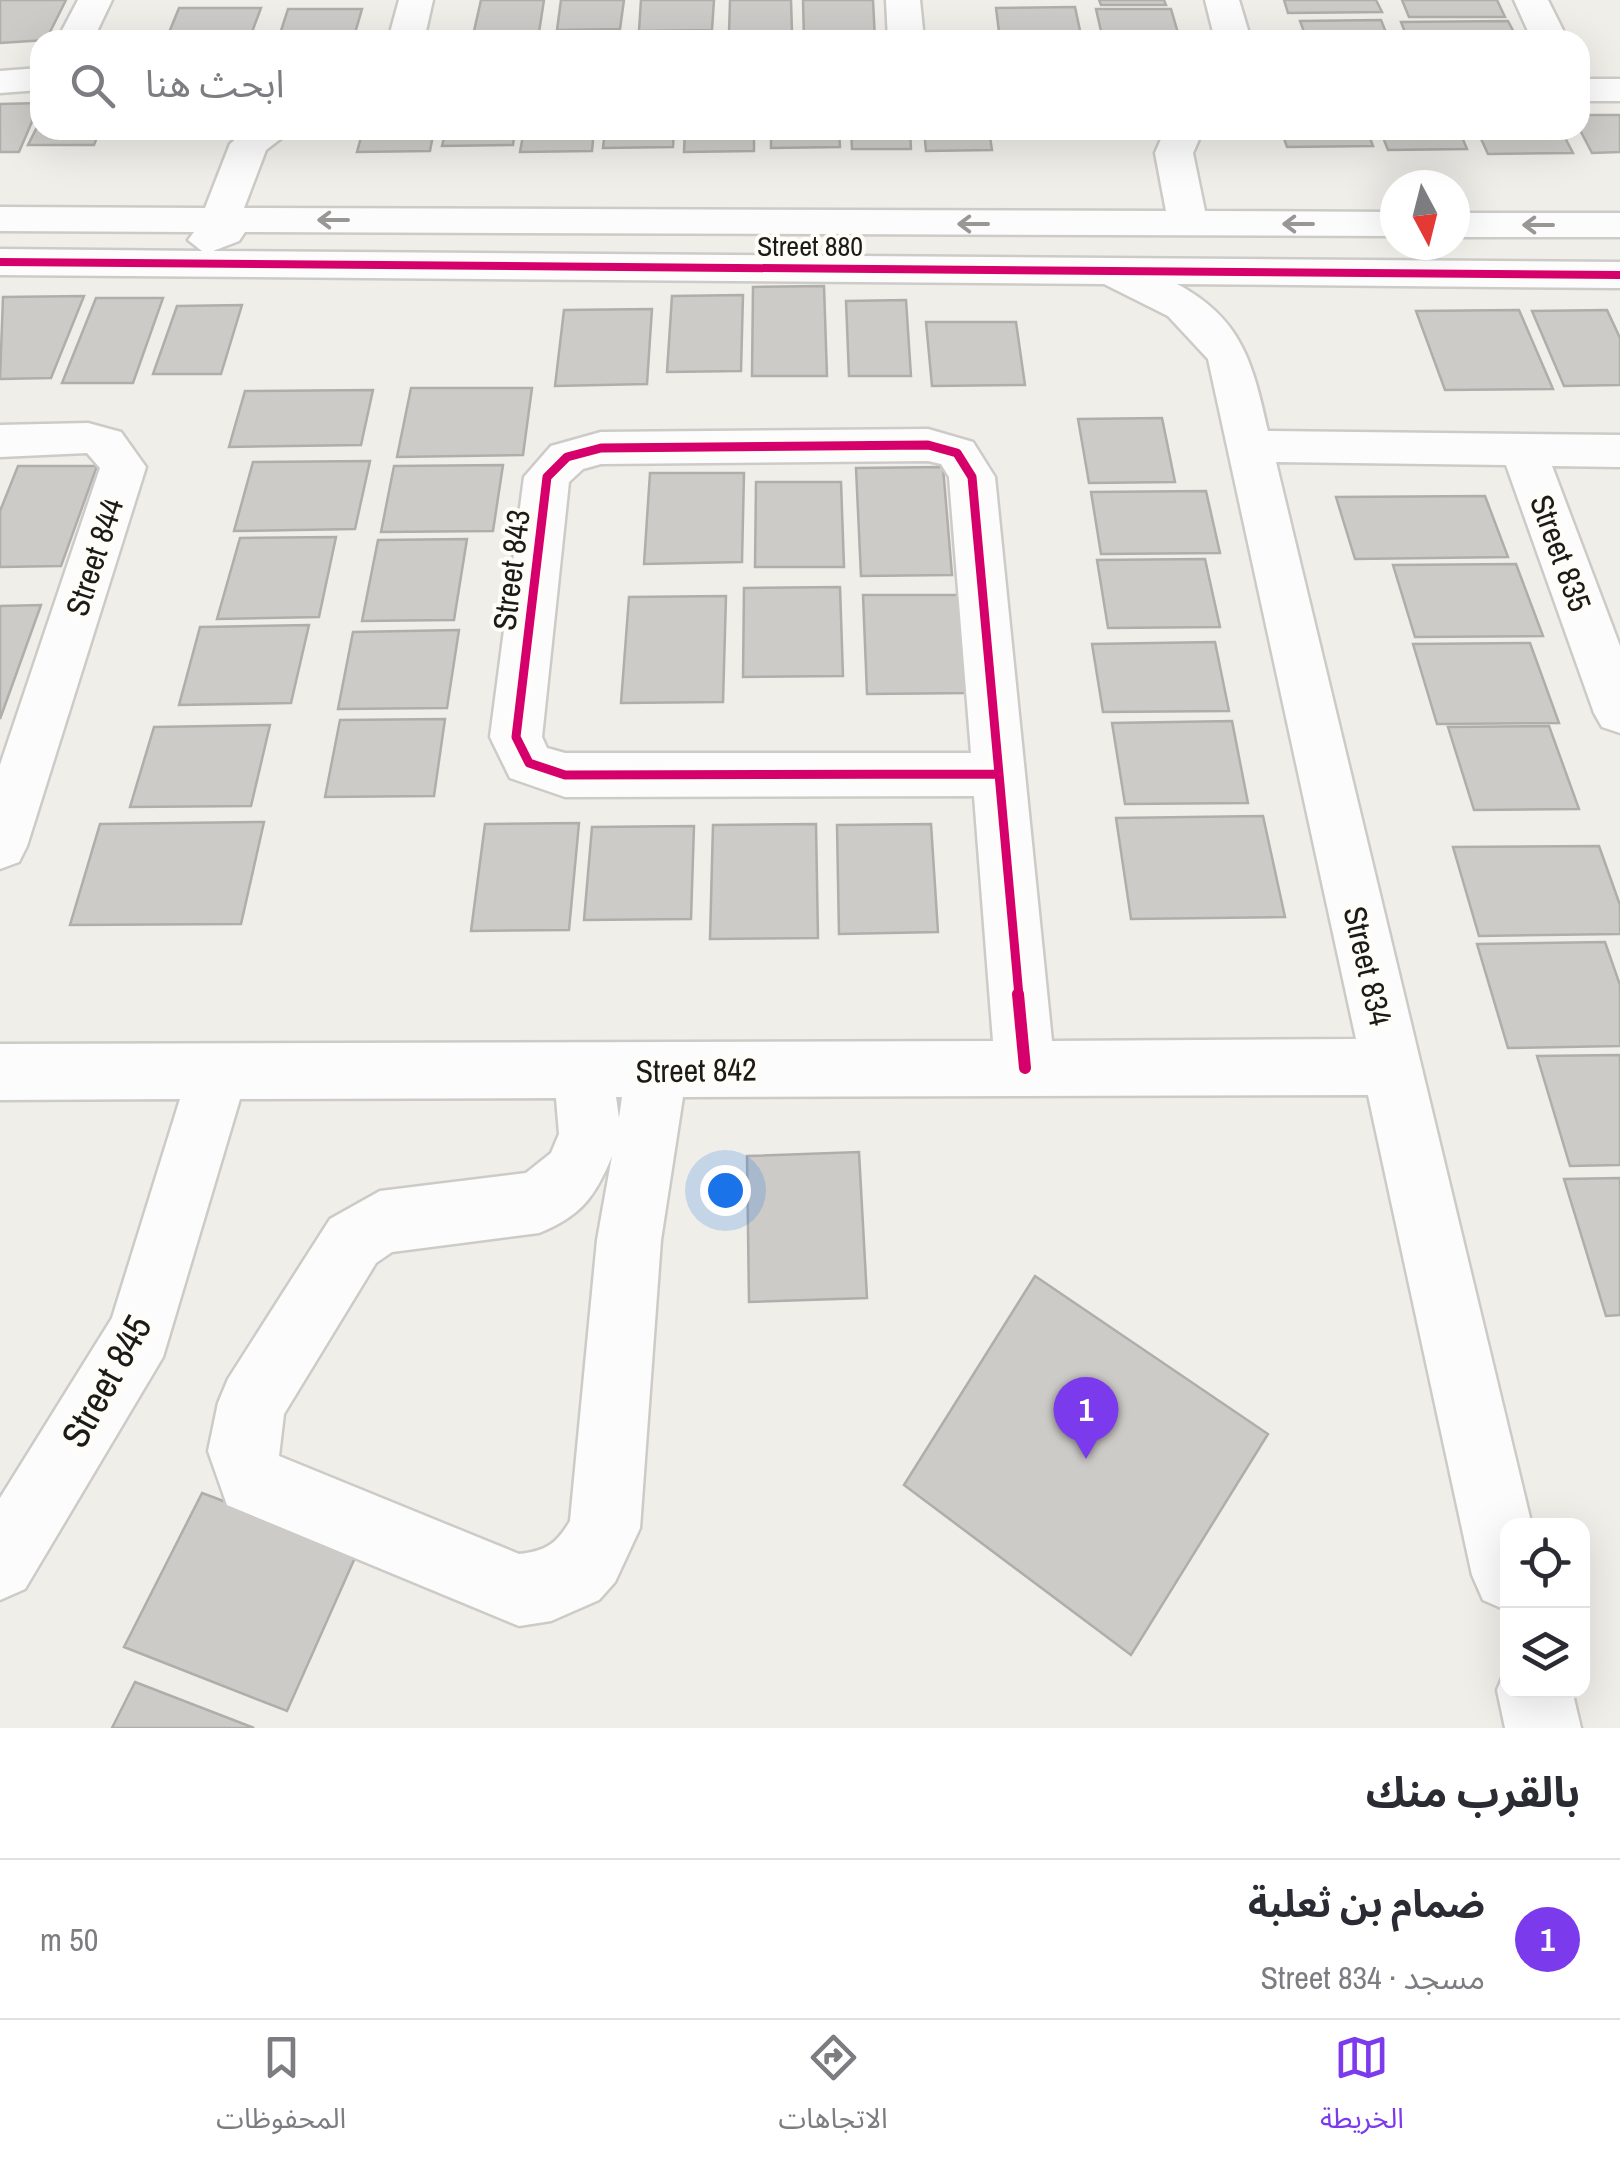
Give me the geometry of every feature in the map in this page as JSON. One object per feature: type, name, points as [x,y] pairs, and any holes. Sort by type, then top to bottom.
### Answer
[{"type":"street","points":[[81,30],[95,0]]},
{"type":"street","points":[[408,30],[416,0]]},
{"type":"street","points":[[903,0],[905,30]]},
{"type":"street","points":[[1222,0],[1230,30]]},
{"type":"street","points":[[1531,0],[1545,30]]},
{"type":"street","points":[[0,82],[30,80]]},
{"type":"street","points":[[1590,90],[1620,90]]},
{"type":"street","points":[[0,248],[207,240],[225,232],[220,220],[249,144],[256,140]]},
{"type":"street","points":[[1179,140],[1174,152],[1188,224]]},
{"type":"street","name":"Street 880","points":[[0,218],[1380,224]]},
{"type":"street","points":[[382,265],[375,253],[378,245],[392,240],[661,238],[737,224]]},
{"type":"street","points":[[1470,225],[1620,226]]},
{"type":"street","name":"Street 880","points":[[0,262],[1620,275]]},
{"type":"street","name":"Street 834","points":[[1064,270],[1143,284],[1173,298],[1195,313],[1230,356],[1500,1540]]},
{"type":"street","points":[[1230,356],[1247,310],[1264,294],[1296,282],[1360,272]]},
{"type":"street","name":"Street 844","points":[[0,441],[88,438],[105,443],[123,467],[12,777],[0,846]]},
{"type":"street","name":"Street 843","points":[[999,774],[565,774],[529,762],[516,736],[547,476],[567,457],[601,448],[928,446],[960,452],[972,477],[999,774],[1025,1068]]},
{"type":"street","name":"Street 835","points":[[1250,446],[1620,451]]},
{"type":"street","name":"Street 835","points":[[1523,450],[1620,713]]},
{"type":"street","name":"Street 842","points":[[0,1072],[1391,1067]]},
{"type":"street","points":[[629,1240],[587,1214],[540,1202],[380,1222],[352,1241],[252,1403],[243,1450],[252,1480],[519,1590],[550,1587],[585,1570],[605,1528],[629,1240],[657,1070]]},
{"type":"street","name":"Street 845","points":[[2,1554],[140,1334],[218,1072]]},
{"type":"street","points":[[540,1202],[573,1174],[590,1135],[583,1072]]},
{"type":"street","points":[[1536,1698],[1542,1728]]},
{"type":"building","points":[[0,0],[66,0],[51,30],[30,30],[30,41],[0,43]]},
{"type":"building","points":[[481,0],[544,0],[539,30],[474,30]]},
{"type":"building","points":[[561,0],[624,0],[620,29],[557,30]]},
{"type":"building","points":[[641,0],[714,0],[712,30],[639,30]]},
{"type":"building","points":[[730,0],[791,0],[792,30],[729,30]]},
{"type":"building","points":[[803,0],[873,0],[874,30],[804,30]]},
{"type":"building","points":[[1099,0],[1164,0],[1166,5],[1101,5]]},
{"type":"building","points":[[1284,0],[1376,0],[1382,12],[1288,13]]},
{"type":"building","points":[[1402,0],[1497,0],[1505,17],[1409,17]]},
{"type":"building","points":[[1075,7],[1080,30],[999,30],[996,8]]},
{"type":"building","points":[[179,8],[261,8],[253,30],[170,30]]},
{"type":"building","points":[[288,9],[362,9],[356,30],[281,30]]},
{"type":"building","points":[[1096,9],[1171,9],[1177,30],[1101,30]]},
{"type":"building","points":[[1381,20],[1385,30],[1303,30],[1300,21]]},
{"type":"building","points":[[1508,21],[1513,30],[1404,30],[1401,22]]},
{"type":"building","points":[[30,103],[30,126],[19,152],[0,152],[0,104]]},
{"type":"building","points":[[1590,115],[1620,115],[1620,152],[1592,153],[1585,140],[1590,140]]},
{"type":"building","points":[[30,140],[96,140],[94,145],[28,145]]},
{"type":"building","points":[[360,140],[432,140],[430,151],[357,152]]},
{"type":"building","points":[[444,140],[514,140],[513,145],[442,146]]},
{"type":"building","points":[[522,140],[593,140],[592,151],[520,152]]},
{"type":"building","points":[[604,140],[673,140],[673,147],[603,148]]},
{"type":"building","points":[[685,140],[754,140],[754,151],[684,152]]},
{"type":"building","points":[[771,140],[840,140],[840,147],[771,148]]},
{"type":"building","points":[[852,140],[911,140],[911,149],[852,149]]},
{"type":"building","points":[[925,140],[990,140],[992,150],[926,151]]},
{"type":"building","points":[[1285,140],[1371,140],[1373,146],[1287,147]]},
{"type":"building","points":[[1384,140],[1463,140],[1467,149],[1388,150]]},
{"type":"building","points":[[1482,140],[1566,140],[1573,153],[1488,154]]},
{"type":"building","points":[[824,286],[827,376],[752,376],[753,287]]},
{"type":"building","points":[[743,295],[741,371],[667,372],[672,296]]},
{"type":"building","points":[[84,296],[51,378],[0,379],[3,297]]},
{"type":"building","points":[[96,298],[163,298],[133,383],[62,383]]},
{"type":"building","points":[[906,300],[911,376],[849,376],[846,301]]},
{"type":"building","points":[[242,305],[221,374],[153,374],[177,306]]},
{"type":"building","points":[[652,309],[647,384],[555,386],[564,310]]},
{"type":"building","points":[[1519,310],[1553,389],[1445,390],[1416,311]]},
{"type":"building","points":[[1607,310],[1620,338],[1620,385],[1564,386],[1532,311]]},
{"type":"building","points":[[926,322],[1016,322],[1025,385],[932,386]]},
{"type":"building","points":[[411,388],[532,388],[523,455],[397,457]]},
{"type":"building","points":[[373,390],[361,445],[229,447],[245,391]]},
{"type":"building","points":[[1162,418],[1175,482],[1089,483],[1078,419]]},
{"type":"building","points":[[370,461],[355,529],[234,531],[253,462]]},
{"type":"building","points":[[503,465],[493,531],[381,532],[394,466]]},
{"type":"building","points":[[18,466],[97,466],[61,566],[0,567],[0,511]]},
{"type":"building","points":[[943,467],[952,575],[861,576],[856,468]]},
{"type":"building","points":[[650,473],[744,473],[742,562],[644,564]]},
{"type":"building","points":[[756,482],[841,482],[844,567],[755,567]]},
{"type":"building","points":[[1206,491],[1220,553],[1101,554],[1091,492]]},
{"type":"building","points":[[1485,496],[1508,557],[1355,559],[1336,497]]},
{"type":"building","points":[[336,537],[319,617],[217,619],[240,538]]},
{"type":"building","points":[[467,539],[454,620],[362,621],[378,540]]},
{"type":"building","points":[[1205,559],[1220,627],[1108,628],[1097,560]]},
{"type":"building","points":[[1516,564],[1543,636],[1415,637],[1393,565]]},
{"type":"building","points":[[840,587],[843,676],[743,677],[744,588]]},
{"type":"building","points":[[863,595],[962,595],[971,693],[867,694]]},
{"type":"building","points":[[726,596],[723,702],[621,703],[629,597]]},
{"type":"building","points":[[41,605],[0,719],[0,606]]},
{"type":"building","points":[[309,625],[291,703],[179,705],[200,627]]},
{"type":"building","points":[[459,630],[447,708],[338,709],[353,632]]},
{"type":"building","points":[[1215,642],[1229,711],[1103,712],[1092,644]]},
{"type":"building","points":[[1530,643],[1559,723],[1437,724],[1413,644]]},
{"type":"building","points":[[445,719],[434,796],[325,797],[340,720]]},
{"type":"building","points":[[1232,721],[1248,803],[1125,804],[1112,723]]},
{"type":"building","points":[[270,725],[251,806],[130,807],[154,727]]},
{"type":"building","points":[[1549,726],[1579,809],[1474,810],[1448,727]]},
{"type":"building","points":[[1263,816],[1285,917],[1131,919],[1116,818]]},
{"type":"building","points":[[264,822],[241,924],[70,925],[100,824]]},
{"type":"building","points":[[579,823],[569,930],[471,931],[485,824]]},
{"type":"building","points":[[816,824],[818,938],[710,939],[713,825]]},
{"type":"building","points":[[931,824],[938,932],[839,934],[837,825]]},
{"type":"building","points":[[694,826],[691,919],[584,920],[592,827]]},
{"type":"building","points":[[1599,846],[1620,905],[1620,934],[1479,936],[1453,847]]},
{"type":"building","points":[[1605,942],[1620,985],[1620,1046],[1508,1048],[1477,944]]},
{"type":"building","points":[[1620,1055],[1620,1165],[1570,1166],[1537,1056]]},
{"type":"building","points":[[859,1152],[867,1298],[749,1302],[747,1156]]},
{"type":"building","points":[[1620,1178],[1620,1315],[1606,1316],[1564,1179]]},
{"type":"building","points":[[1035,1276],[1268,1434],[1131,1655],[904,1485]]},
{"type":"building","points":[[202,1493],[358,1551],[287,1711],[124,1647]]},
{"type":"building","points":[[135,1682],[254,1728],[112,1728]]},
{"type":"cycle path","points":[[0,262],[1620,275]]},
{"type":"cycle path","points":[[999,774],[565,775],[529,763],[516,737],[547,477],[567,457],[601,448],[928,445],[951,450],[961,457],[972,477],[1025,1068]]},
{"type":"place","name":"ضمام بن ثعلبة","points":[[1086,1459]]}]
